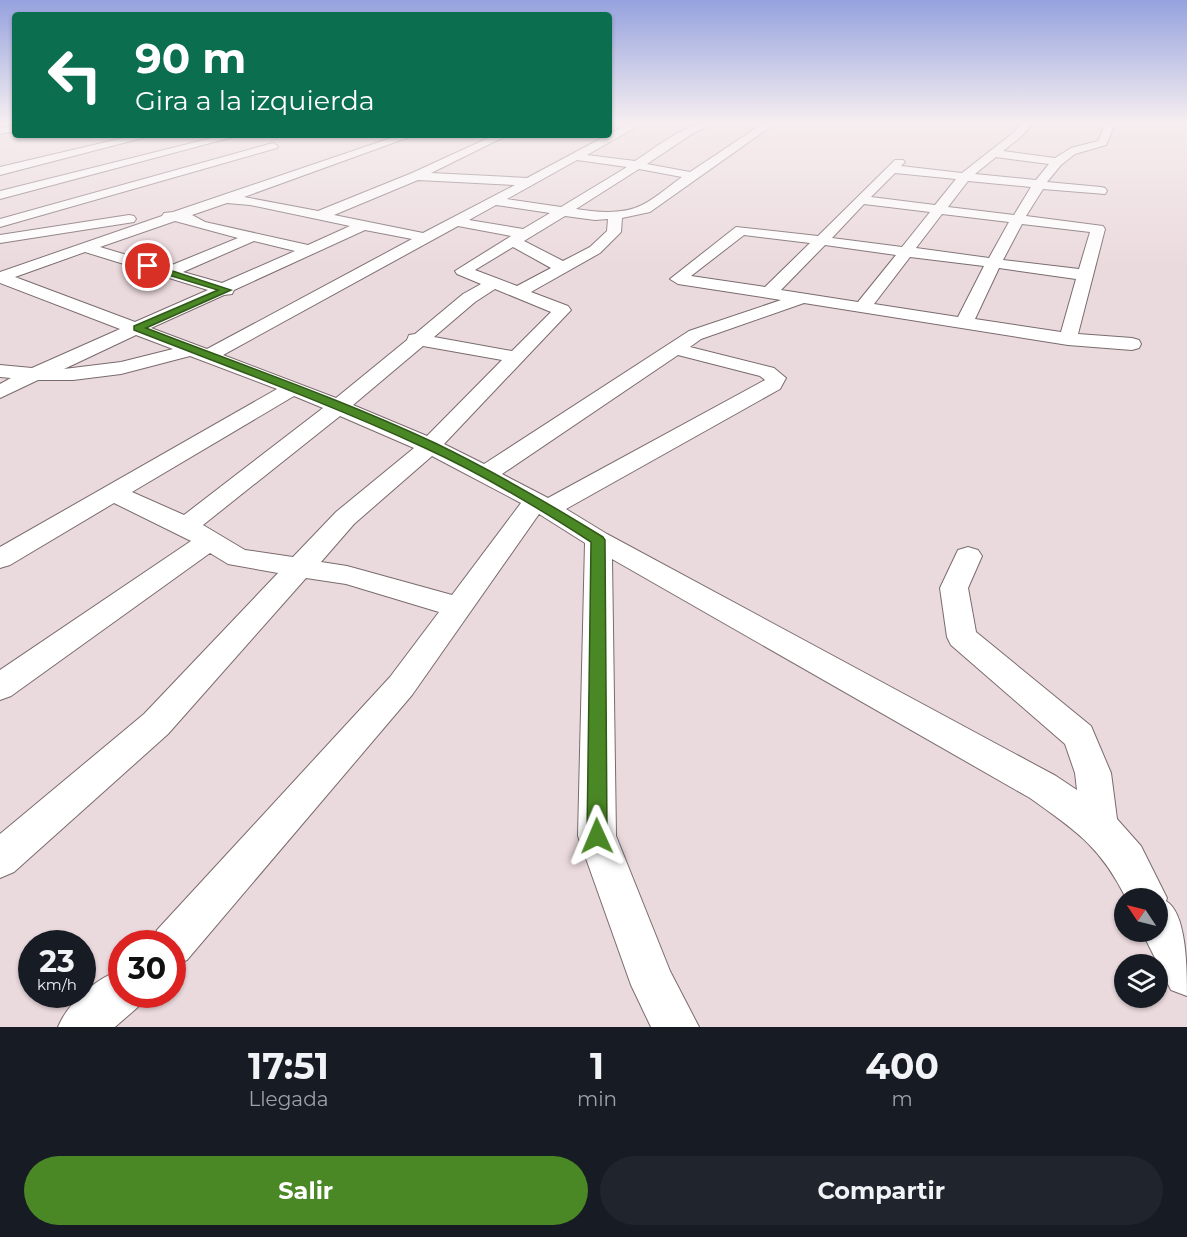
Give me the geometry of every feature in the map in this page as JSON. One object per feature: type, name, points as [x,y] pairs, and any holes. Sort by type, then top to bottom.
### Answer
[{"type":"street","points":[[0,195],[96,170]]},
{"type":"street","points":[[0,223],[186,170]]},
{"type":"street","points":[[0,277],[303,170]]},
{"type":"street","points":[[320,216],[429,170]]},
{"type":"street","points":[[12,374],[99,373],[201,352],[457,222],[553,170]]},
{"type":"street","points":[[0,859],[156,724],[345,518],[430,446],[562,310],[463,271],[630,170]]},
{"type":"street","points":[[662,170],[692,176]]},
{"type":"street","points":[[495,201],[595,216],[615,215],[645,209],[701,170]]},
{"type":"street","points":[[769,293],[892,170]]},
{"type":"street","points":[[923,170],[1101,191]]},
{"type":"street","points":[[863,307],[936,211],[973,170]]},
{"type":"street","points":[[964,323],[1047,170]]},
{"type":"street","points":[[273,171],[294,173]]},
{"type":"street","points":[[80,174],[124,187]]},
{"type":"street","points":[[416,176],[530,182]]},
{"type":"street","points":[[1039,182],[1085,181]]},
{"type":"street","points":[[610,183],[632,185]]},
{"type":"street","points":[[654,188],[667,192]]},
{"type":"street","points":[[223,199],[250,201],[425,238]]},
{"type":"street","points":[[861,200],[936,211],[1098,229],[1068,339]]},
{"type":"street","points":[[0,687],[198,533],[338,407],[469,298],[538,283],[594,250],[609,237],[614,232],[615,215]]},
{"type":"street","points":[[0,240],[144,217],[172,216],[311,250]]},
{"type":"street","points":[[457,222],[519,237],[562,267]]},
{"type":"street","points":[[0,393],[12,374],[137,328],[226,290],[364,225]]},
{"type":"street","points":[[1085,276],[741,230],[678,279],[1068,339],[1132,344]]},
{"type":"street","points":[[169,272],[252,237]]},
{"type":"street","points":[[0,240],[86,247],[226,290]]},
{"type":"street","points":[[0,246],[65,254]]},
{"type":"street","points":[[0,277],[293,388],[430,446],[542,504],[598,540],[1043,787],[1099,826],[1127,859],[1142,888]]},
{"type":"street","points":[[485,474],[695,335],[803,298]]},
{"type":"street","points":[[417,339],[516,357]]},
{"type":"street","points":[[185,930],[401,686],[458,608],[542,504],[772,385],[776,378],[766,372],[673,348]]},
{"type":"street","points":[[0,559],[293,388]]},
{"type":"street","points":[[113,493],[198,533],[238,558],[347,575],[458,608]]},
{"type":"street","points":[[598,540],[597,836],[653,985],[676,1027]]},
{"type":"street","points":[[968,556],[954,588],[963,637],[1022,690],[1079,736],[1093,772],[1099,826]]},
{"type":"street","points":[[1168,938],[1187,974]]},
{"type":"street","points":[[81,1027],[108,1003]]},
{"type":"route","points":[[148,266],[226,290],[137,328],[293,388],[430,446],[536,501],[598,540],[597,836]]}]
